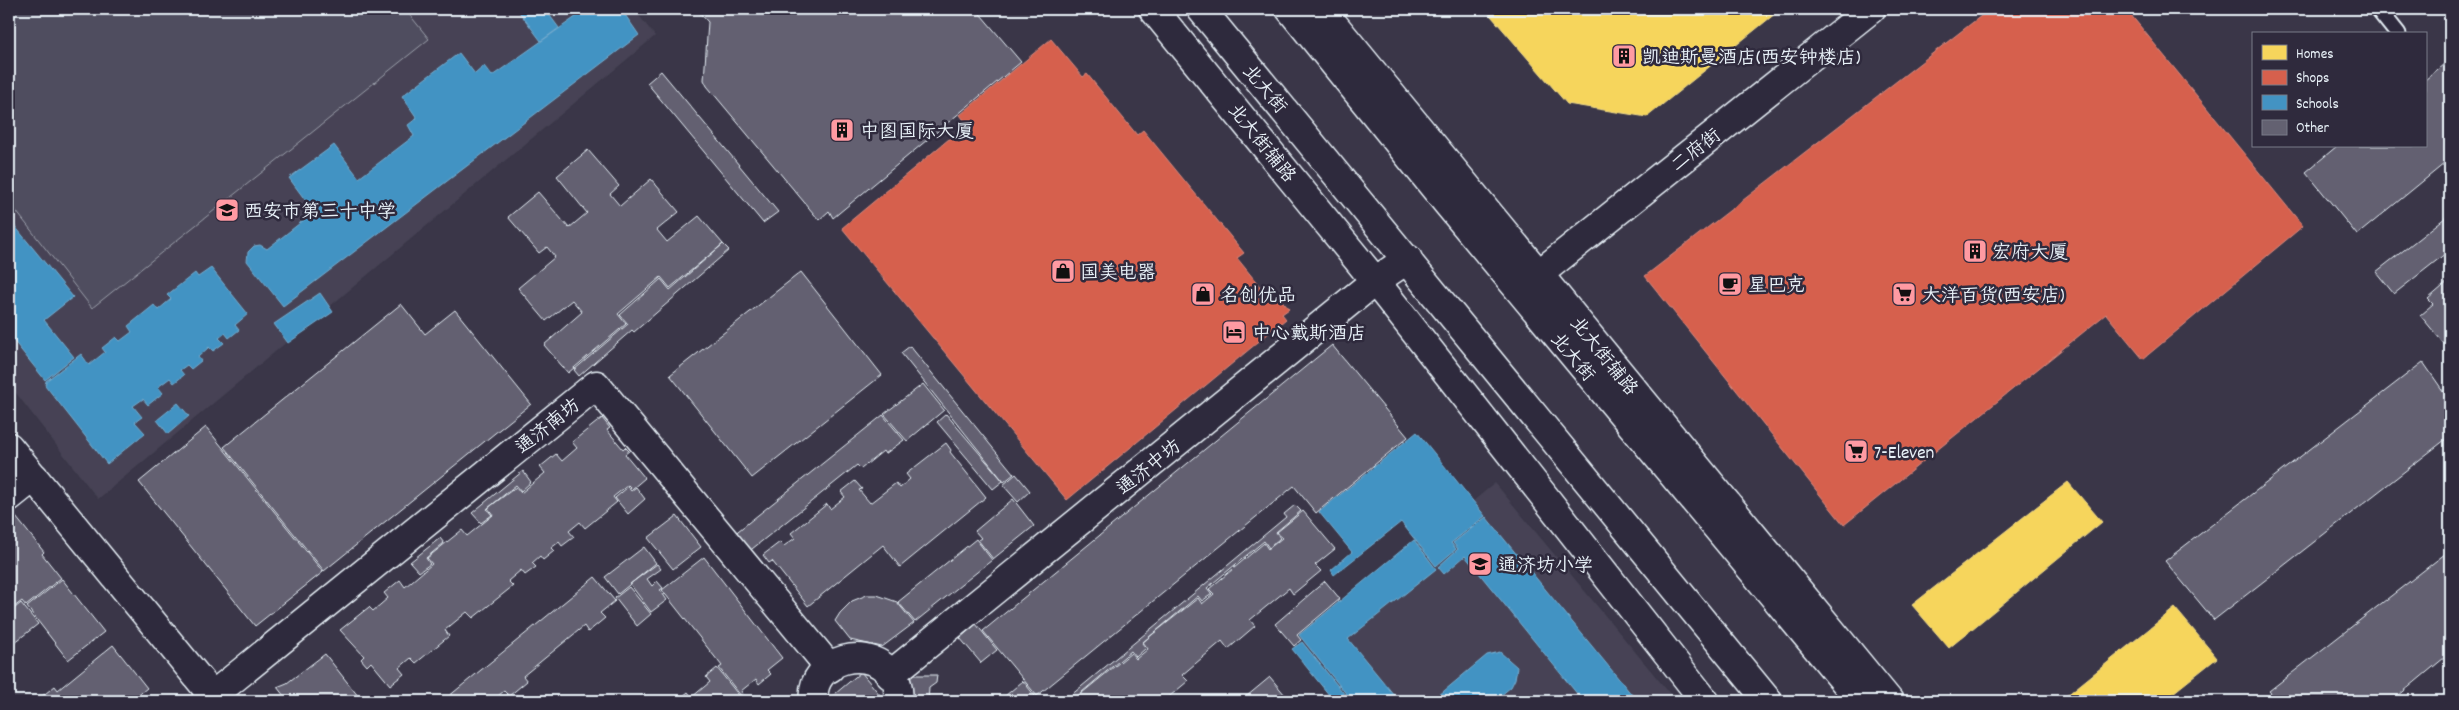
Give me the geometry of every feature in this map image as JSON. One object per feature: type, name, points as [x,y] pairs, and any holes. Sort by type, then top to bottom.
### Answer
[{"type":"street","name":"北大街辅路","points":[[1153,9],[1375,281],[1705,701]]},
{"type":"street","name":"北大街","points":[[1201,9],[1408,259],[1768,701]]},
{"type":"street","name":"北大街","points":[[1290,9],[1529,282],[1860,701]]},
{"type":"street","name":"北大街辅路","points":[[1321,9],[1529,282],[1889,701]]},
{"type":"street","name":"二府街","points":[[1529,282],[1871,9]]},
{"type":"street","name":"通济中坊","points":[[890,675],[1375,281],[1408,259]]},
{"type":"street","name":"通济南坊","points":[[212,700],[596,385],[830,668]]},
{"type":"street","points":[[9,446],[212,700]]},
{"type":"street","points":[[9,497],[34,477]]},
{"type":"street","points":[[814,701],[813,695],[822,674],[839,660],[862,657],[883,665],[897,683],[899,701]]},
{"type":"lane","points":[[2378,9],[2396,32]]},
{"type":"shaded area","name":"西安市第三十中学","points":[[9,9],[634,9],[655,36],[98,499],[9,384]]},
{"type":"shaded area","points":[[9,9],[405,9],[429,39],[92,308],[9,202]]},
{"type":"shaded area","name":"通济坊小学","points":[[1495,483],[1676,701],[1343,701],[1298,646]]},
{"type":"building: Homes","name":"凯迪斯曼酒店(西安钟楼店)","points":[[1485,9],[1781,9],[1647,117],[1567,104]]},
{"type":"building: Homes","points":[[2068,482],[2102,522],[1949,648],[1912,605]]},
{"type":"building: Homes","points":[[2175,608],[2217,658],[2163,701],[2060,701]]},
{"type":"building: Shops","name":"宏府大厦","points":[[1990,9],[2126,9],[2303,226],[2143,359],[2106,314],[1844,525],[1645,276]]},
{"type":"building: Shops","name":"国美电器","points":[[1051,39],[1083,77],[1087,74],[1137,135],[1143,130],[1244,253],[1237,258],[1262,289],[1268,284],[1289,309],[1282,314],[1286,319],[1067,500],[842,228],[967,124],[960,115]]},
{"type":"building: Schools","points":[[517,9],[545,9],[559,28],[541,41]]},
{"type":"building: Schools","points":[[587,9],[621,9],[639,35],[283,306],[247,261],[248,252],[254,246],[260,245],[267,249],[314,212],[289,178],[334,145],[359,178],[414,136],[408,125],[417,118],[402,96],[459,53],[475,74],[484,66],[492,76]]},
{"type":"building: Schools","points":[[9,219],[73,297],[44,320],[74,357],[45,380],[9,335]]},
{"type":"building: Schools","points":[[211,268],[248,314],[235,325],[239,330],[229,338],[225,333],[219,338],[224,343],[213,351],[209,347],[198,357],[201,361],[191,369],[187,365],[180,370],[184,375],[174,383],[170,378],[158,387],[163,393],[148,405],[143,399],[133,406],[142,417],[135,422],[145,433],[107,464],[45,385],[46,381],[81,354],[89,365],[105,352],[102,348],[116,337],[120,341],[132,332],[128,326],[154,305],[158,310],[171,299],[167,295],[195,273],[198,277]]},
{"type":"building: Schools","points":[[320,293],[333,312],[288,343],[274,324]]},
{"type":"building: Schools","points":[[178,403],[189,416],[168,434],[157,420]]},
{"type":"building: Schools","points":[[1417,432],[1485,516],[1451,543],[1456,549],[1436,566],[1401,522],[1334,575],[1331,570],[1352,552],[1319,512]]},
{"type":"building: Schools","points":[[1486,517],[1637,701],[1583,701],[1465,556],[1444,574],[1438,567],[1458,549],[1453,543]]},
{"type":"building: Schools","points":[[1414,540],[1436,569],[1348,639],[1399,701],[1352,701],[1299,635]]},
{"type":"building: Schools","points":[[1302,642],[1350,701],[1334,701],[1292,649]]},
{"type":"building: Schools","points":[[1500,652],[1517,667],[1515,679],[1511,687],[1494,701],[1432,701],[1487,655]]},
{"type":"building: Other","name":"中图国际大厦","points":[[696,9],[976,9],[1021,62],[833,218],[829,211],[819,220],[707,86],[704,80],[708,22]]},
{"type":"building: Other","points":[[2450,59],[2450,159],[2357,235],[2306,172],[2335,148],[2426,148],[2426,79]]},
{"type":"building: Other","points":[[661,71],[778,212],[763,223],[647,83]]},
{"type":"building: Other","points":[[588,150],[619,186],[610,194],[620,206],[651,179],[679,212],[657,230],[667,242],[699,216],[723,244],[670,288],[661,277],[618,314],[626,324],[568,373],[544,345],[582,312],[572,300],[546,321],[518,288],[555,257],[547,247],[539,253],[508,217],[538,192],[569,228],[587,213],[557,176]]},
{"type":"building: Other","points":[[2450,214],[2450,250],[2394,294],[2376,272]]},
{"type":"building: Other","points":[[723,244],[729,250],[634,332],[632,330],[579,376],[574,370],[628,324],[620,315],[661,279],[670,290]]},
{"type":"building: Other","points":[[801,272],[882,375],[752,478],[670,375]]},
{"type":"building: Other","points":[[2450,280],[2450,351],[2420,315],[2433,304],[2428,299]]},
{"type":"building: Other","points":[[401,304],[425,334],[455,310],[531,404],[324,571],[224,447]]},
{"type":"building: Other","points":[[1332,345],[1408,437],[1316,513],[1294,486],[1037,696],[983,631]]},
{"type":"building: Other","points":[[910,346],[1014,474],[1004,482],[901,353]]},
{"type":"building: Other","points":[[2423,362],[2450,401],[2450,436],[2214,620],[2165,561]]},
{"type":"building: Other","points":[[923,384],[944,410],[907,441],[884,414]]},
{"type":"building: Other","points":[[946,414],[1003,481],[993,489],[937,422]]},
{"type":"building: Other","points":[[883,415],[904,440],[885,454],[883,451],[861,469],[857,465],[747,553],[733,535]]},
{"type":"building: Other","points":[[602,418],[610,428],[607,430],[623,449],[625,447],[629,451],[625,454],[645,478],[632,489],[628,485],[613,497],[617,502],[585,528],[580,522],[569,531],[574,537],[562,546],[559,542],[551,548],[554,551],[543,560],[540,556],[532,563],[536,567],[525,575],[521,570],[508,581],[513,586],[473,618],[467,612],[445,630],[449,636],[416,663],[411,658],[399,668],[404,674],[390,685],[371,662],[367,666],[361,659],[364,656],[340,630],[369,607],[373,611],[388,598],[384,593],[400,580],[405,587],[432,564],[427,558],[462,530],[467,536],[493,515],[488,508],[516,487],[521,493],[545,473],[540,467],[556,454],[562,461],[577,448],[572,442]]},
{"type":"building: Other","points":[[206,427],[323,572],[255,626],[139,482]]},
{"type":"building: Other","points":[[946,443],[951,450],[950,452],[986,497],[900,567],[883,545],[808,606],[772,561],[769,563],[763,555],[780,542],[784,546],[795,538],[791,533],[827,504],[830,509],[845,497],[841,492],[855,481],[862,489],[859,490],[870,503],[896,483],[900,488],[910,479],[906,474]]},
{"type":"building: Other","points":[[523,471],[531,482],[521,491],[516,485],[487,509],[492,515],[481,523],[472,513]]},
{"type":"building: Other","points":[[1016,474],[1030,491],[1018,502],[1003,485]]},
{"type":"building: Other","points":[[628,487],[631,491],[636,487],[645,499],[628,514],[615,498]]},
{"type":"building: Other","points":[[1013,499],[1034,526],[993,559],[978,540],[981,538],[975,531]]},
{"type":"building: Other","points":[[1295,505],[1301,511],[1276,532],[1280,538],[1269,548],[1264,541],[1207,588],[1212,594],[1202,601],[1198,596],[1142,643],[1146,648],[1136,657],[1131,651],[1076,697],[1079,701],[1064,701],[1286,517],[1284,514]]},
{"type":"building: Other","points":[[1303,511],[1335,549],[1315,565],[1321,571],[1293,594],[1289,588],[1250,620],[1255,626],[1228,649],[1222,641],[1182,675],[1188,681],[1164,701],[1159,701],[1155,697],[1151,701],[1081,701],[1077,697],[1131,653],[1136,659],[1148,649],[1143,642],[1198,598],[1202,604],[1214,594],[1209,589],[1264,543],[1268,549],[1282,538],[1277,532]]},
{"type":"building: Other","points":[[677,516],[701,547],[673,569],[648,538]]},
{"type":"building: Other","points":[[16,517],[44,552],[42,554],[61,578],[26,606],[22,601],[9,611],[9,526]]},
{"type":"building: Other","points":[[440,538],[444,543],[426,558],[430,564],[419,572],[410,562]]},
{"type":"building: Other","points":[[976,539],[992,560],[915,622],[898,602]]},
{"type":"building: Other","points":[[644,547],[656,563],[618,594],[605,577]]},
{"type":"building: Other","points":[[2450,550],[2450,653],[2392,701],[2278,701],[2269,691]]},
{"type":"building: Other","points":[[704,557],[782,658],[767,670],[771,674],[759,684],[756,679],[741,691],[743,694],[741,696],[719,668],[722,666],[662,590]]},
{"type":"building: Other","points":[[657,564],[661,569],[647,579],[652,586],[657,581],[663,588],[660,590],[667,600],[651,612],[630,584]]},
{"type":"building: Other","points":[[595,577],[615,601],[600,613],[605,618],[588,632],[584,626],[523,676],[527,681],[509,696],[504,691],[492,701],[443,701]]},
{"type":"building: Other","points":[[62,579],[104,632],[68,660],[27,607]]},
{"type":"building: Other","points":[[1325,581],[1340,599],[1297,635],[1301,640],[1294,646],[1275,624]]},
{"type":"building: Other","points":[[629,587],[651,614],[637,626],[615,598]]},
{"type":"building: Other","points":[[867,595],[877,595],[897,602],[914,623],[882,647],[850,640],[835,621],[852,601]]},
{"type":"building: Other","points":[[21,603],[38,624],[9,647],[9,613]]},
{"type":"building: Other","points":[[976,624],[997,650],[981,663],[960,638]]},
{"type":"building: Other","points":[[113,645],[147,688],[131,701],[36,701],[55,686],[58,690]]},
{"type":"building: Other","points":[[325,654],[362,701],[288,701],[277,687],[287,683]]},
{"type":"building: Other","points":[[717,668],[741,698],[744,695],[749,701],[677,701],[688,692],[692,697],[710,682],[706,677]]},
{"type":"building: Other","points":[[861,672],[885,701],[830,701],[829,699]]},
{"type":"building: Other","points":[[911,675],[937,675],[936,683],[929,688],[928,701],[904,701],[904,683]]},
{"type":"building: Other","points":[[1270,677],[1290,701],[1241,701]]},
{"type":"building: Other","points":[[1023,681],[1039,701],[999,701]]},
{"type":"building: Other","points":[[141,695],[146,701],[133,701]]},
{"type":"place","name":"凯迪斯曼酒店(西安钟楼店)","points":[[1624,56]]},
{"type":"place","name":"中图国际大厦","points":[[842,130]]},
{"type":"place","name":"西安市第三十中学","points":[[227,210]]},
{"type":"place","name":"宏府大厦","points":[[1975,251]]},
{"type":"place","name":"国美电器","points":[[1063,271]]},
{"type":"place","name":"星巴克","points":[[1730,284]]},
{"type":"place","name":"名创优品","points":[[1203,294]]},
{"type":"place","name":"大洋百货(西安店)","points":[[1904,294]]},
{"type":"place","name":"中心戴斯酒店","points":[[1234,332]]},
{"type":"place","name":"7-Eleven","points":[[1856,451]]},
{"type":"place","name":"通济坊小学","points":[[1480,564]]}]
